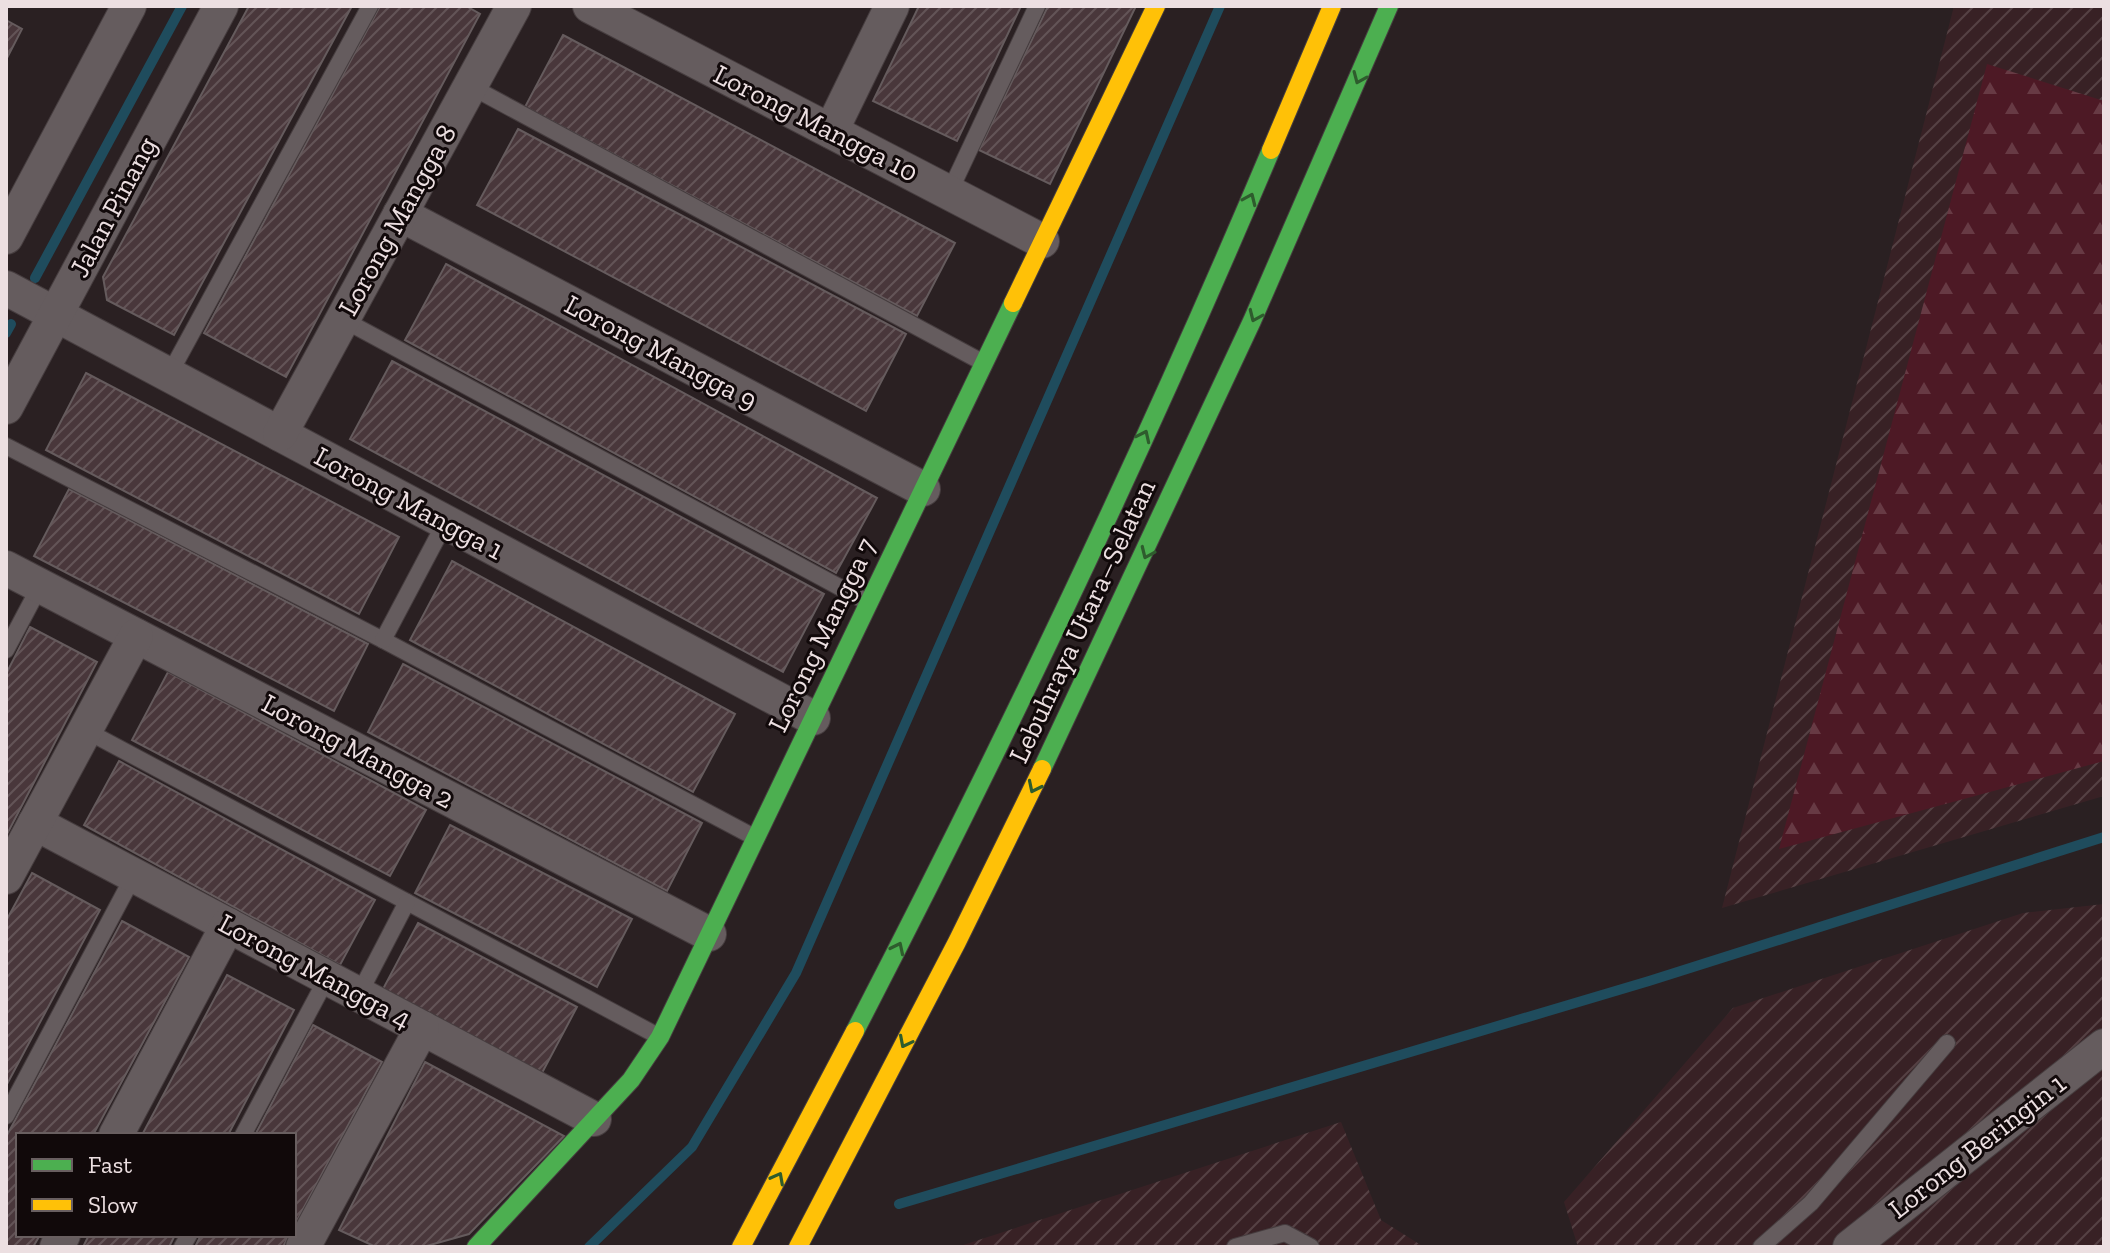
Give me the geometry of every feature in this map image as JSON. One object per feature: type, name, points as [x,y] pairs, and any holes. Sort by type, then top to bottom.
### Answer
[{"type":"main road","name":"Lorong Mangga 7","points":[[476,1247],[631,1080],[660,1037],[1156,6]]},
{"type":"main road","name":"Lebuhraya Utara–Selatan","points":[[741,1247],[878,988],[1075,587],[1208,295],[1332,6]]},
{"type":"main road","name":"Lebuhraya Utara–Selatan","points":[[798,1247],[1004,848],[1125,602],[1255,317],[1389,6]]},
{"type":"street","points":[[6,237],[129,6]]},
{"type":"street","name":"Jalan Pinang","points":[[6,407],[221,6]]},
{"type":"street","name":"Lorong Mangga 8","points":[[280,434],[514,6]]},
{"type":"street","name":"Lorong Mangga 10","points":[[590,6],[1042,241]]},
{"type":"street","points":[[831,131],[892,6]]},
{"type":"street","name":"Lorong Mangga 9","points":[[400,214],[923,489]]},
{"type":"street","name":"Lorong Mangga 1","points":[[6,288],[813,718]]},
{"type":"street","name":"Lorong Mangga 2","points":[[6,568],[709,934]]},
{"type":"street","points":[[6,877],[136,636]]},
{"type":"street","name":"Lorong Mangga 4","points":[[35,823],[594,1119]]},
{"type":"street","points":[[117,1133],[228,925]]},
{"type":"street","points":[[303,1247],[422,1028]]},
{"type":"street","name":"Lorong Beringin 1","points":[[1850,1247],[2104,1046]]},
{"type":"lane","points":[[170,373],[370,6]]},
{"type":"lane","points":[[949,193],[1037,6]]},
{"type":"lane","points":[[470,86],[983,363]]},
{"type":"lane","points":[[342,319],[868,603]]},
{"type":"lane","points":[[6,446],[383,640],[756,838]]},
{"type":"lane","points":[[383,640],[445,523]]},
{"type":"lane","points":[[6,650],[40,586]]},
{"type":"lane","points":[[85,730],[660,1037]]},
{"type":"lane","points":[[6,1116],[134,875]]},
{"type":"lane","points":[[359,994],[407,902]]},
{"type":"lane","points":[[244,1133],[327,978]]},
{"type":"lane","points":[[1761,1247],[1811,1203],[1947,1043]]},
{"type":"lane","points":[[1235,1247],[1285,1233],[1311,1247]]},
{"type":"shaded area","points":[[1954,6],[2104,6],[2104,796],[1722,908]]},
{"type":"shaded area","points":[[2104,904],[2104,1247],[1578,1247],[1564,1202],[1733,1008],[2023,913]]},
{"type":"shaded area","points":[[1341,1122],[1381,1220],[1424,1247],[957,1247]]},
{"type":"green space","points":[[1987,64],[2104,101],[2104,761],[1779,849]]},
{"type":"building","points":[[249,6],[352,6],[174,335],[107,300],[103,277]]},
{"type":"building","points":[[380,6],[466,6],[480,14],[286,377],[204,333]]},
{"type":"building","points":[[919,6],[1021,6],[957,141],[873,101]]},
{"type":"building","points":[[1048,6],[1136,6],[1050,184],[979,150]]},
{"type":"building","points":[[6,20],[22,29],[6,60]]},
{"type":"building","points":[[563,35],[955,243],[917,316],[525,107]]},
{"type":"building","points":[[518,129],[906,334],[866,411],[477,205]]},
{"type":"building","points":[[446,264],[877,498],[836,573],[405,340]]},
{"type":"building","points":[[392,361],[824,594],[783,672],[350,439]]},
{"type":"building","points":[[86,373],[399,537],[359,614],[46,450]]},
{"type":"building","points":[[69,489],[368,644],[334,711],[34,556]]},
{"type":"building","points":[[452,561],[735,714],[693,792],[410,640]]},
{"type":"building","points":[[30,627],[97,662],[6,836],[6,674]]},
{"type":"building","points":[[403,664],[702,823],[667,891],[368,732]]},
{"type":"building","points":[[168,672],[426,810],[390,876],[132,740]]},
{"type":"building","points":[[119,761],[375,900],[340,965],[84,825]]},
{"type":"building","points":[[450,825],[632,919],[597,987],[415,893]]},
{"type":"building","points":[[32,873],[100,910],[6,1086],[6,921]]},
{"type":"building","points":[[122,921],[189,957],[94,1133],[16,1133],[16,1237],[39,1237],[33,1247],[6,1247],[6,1137]]},
{"type":"building","points":[[418,923],[577,1007],[542,1073],[383,989]]},
{"type":"building","points":[[227,975],[294,1010],[229,1133],[143,1133]]},
{"type":"building","points":[[313,1025],[382,1062],[296,1222],[296,1133],[256,1133]]},
{"type":"building","points":[[425,1062],[564,1136],[469,1234],[423,1247],[376,1247],[339,1230]]},
{"type":"building","points":[[88,1237],[174,1237],[169,1247],[83,1247]]},
{"type":"building","points":[[200,1237],[288,1237],[283,1247],[195,1247]]},
{"type":"waterway","points":[[35,278],[182,6]]},
{"type":"waterway","points":[[589,1247],[692,1147],[796,973],[1220,6]]},
{"type":"waterway","points":[[6,333],[11,324]]},
{"type":"waterway","points":[[899,1204],[1649,981],[2104,837]]},
{"type":"traffic: fast","points":[[1042,769],[1252,321],[1389,6]]},
{"type":"traffic: fast","points":[[855,1031],[1072,595],[1174,373],[1271,150]]},
{"type":"traffic: fast","points":[[476,1247],[631,1080],[660,1037],[1013,303]]},
{"type":"traffic: slow","points":[[1013,303],[1156,6]]},
{"type":"traffic: slow","points":[[1271,150],[1332,6]]},
{"type":"traffic: slow","points":[[798,1247],[957,942],[1042,769]]},
{"type":"traffic: slow","points":[[741,1247],[855,1031]]}]
